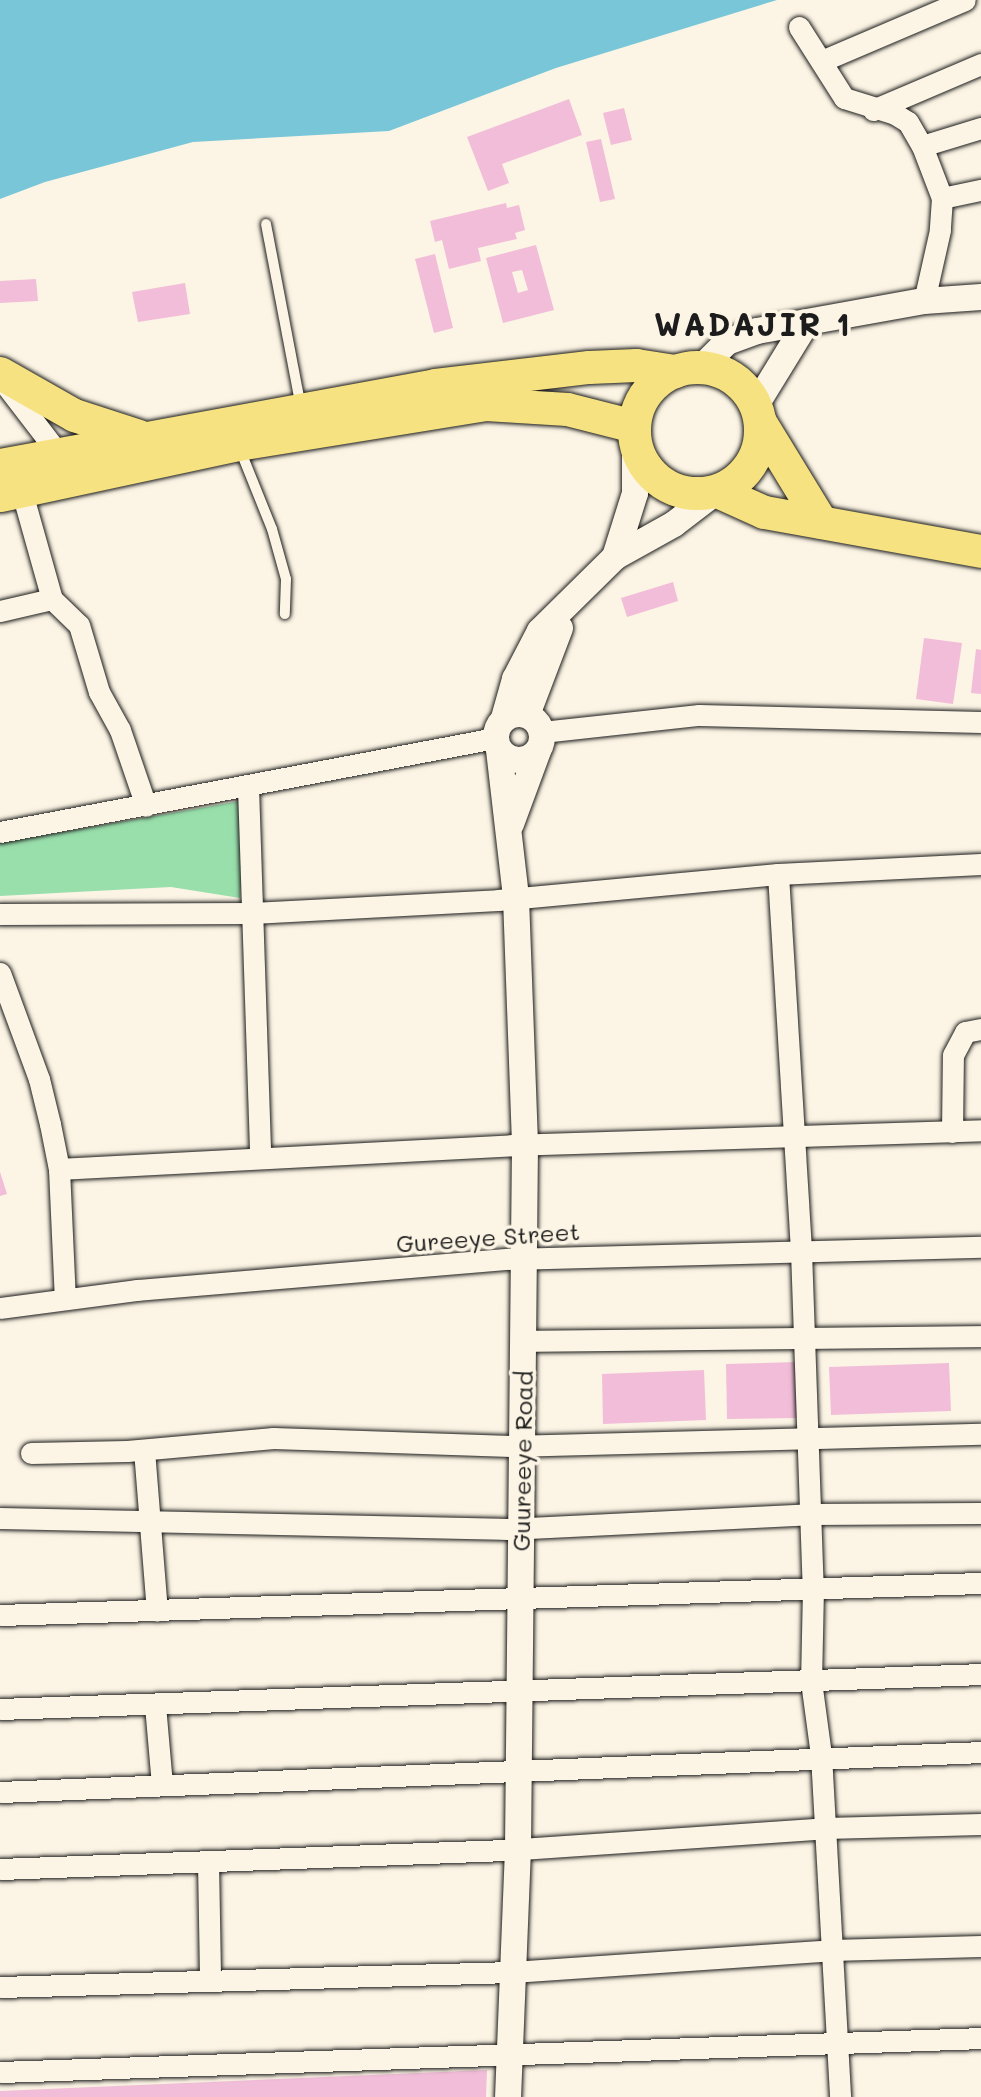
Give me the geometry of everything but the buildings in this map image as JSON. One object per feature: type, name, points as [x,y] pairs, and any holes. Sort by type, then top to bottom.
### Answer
[{"type":"main road","points":[[7,483],[65,466],[141,437],[435,385],[589,367],[636,365],[727,375],[758,414],[821,522]]},
{"type":"main road","points":[[688,369],[646,393],[634,435],[649,470],[672,488],[690,492],[716,491],[730,485],[749,465],[758,445],[758,414]]},
{"type":"main road","points":[[0,375],[74,415],[141,437]]},
{"type":"main road","points":[[65,466],[238,444],[486,404],[532,404],[634,435]]},
{"type":"main road","points":[[716,491],[764,512],[981,551]]},
{"type":"street","points":[[824,61],[965,0]]},
{"type":"street","points":[[799,27],[824,61],[844,98],[908,122],[922,146],[942,198],[940,230],[924,301]]},
{"type":"street","points":[[873,110],[981,64]]},
{"type":"street","points":[[922,146],[981,128]]},
{"type":"street","points":[[942,198],[981,190]]},
{"type":"street","points":[[688,369],[727,342],[757,331],[805,325],[924,301],[981,297]]},
{"type":"street","points":[[758,414],[805,325]]},
{"type":"street","points":[[0,375],[65,466]]},
{"type":"street","points":[[615,557],[635,493],[634,435]]},
{"type":"street","points":[[7,483],[52,599],[79,625],[99,692],[120,730],[146,806]]},
{"type":"street","points":[[510,825],[518,734],[549,647],[576,600],[615,557],[674,524],[716,491]]},
{"type":"street","points":[[0,611],[52,599]]},
{"type":"street","points":[[0,832],[518,734],[699,715],[981,722]]},
{"type":"street","name":"Guureeye Road","points":[[508,2097],[518,1849],[525,1145],[516,898],[510,825],[518,734]]},
{"type":"street","points":[[248,787],[260,1158]]},
{"type":"street","points":[[0,914],[252,913],[516,898],[778,874],[981,864]]},
{"type":"street","points":[[778,874],[791,1139],[801,1251],[813,1588],[811,1681],[821,1755],[840,2097]]},
{"type":"street","points":[[0,973],[39,1079],[59,1169],[65,1299]]},
{"type":"street","points":[[952,1132],[953,1055],[965,1032],[981,1029]]},
{"type":"street","points":[[59,1169],[525,1145],[791,1139],[981,1130]]},
{"type":"street","name":"Gureeye Street","points":[[0,1308],[65,1299],[524,1259],[981,1247]]},
{"type":"street","points":[[523,1341],[804,1335],[981,1336]]},
{"type":"street","points":[[31,1453],[144,1450],[273,1438],[522,1446],[981,1434]]},
{"type":"street","points":[[144,1450],[157,1610]]},
{"type":"street","points":[[0,1518],[148,1523],[521,1528],[810,1514],[981,1513]]},
{"type":"street","points":[[0,1615],[520,1602],[981,1583]]},
{"type":"street","points":[[0,1709],[981,1674]]},
{"type":"street","points":[[155,1705],[162,1785]]},
{"type":"street","points":[[0,1791],[519,1772],[821,1755],[981,1752]]},
{"type":"street","points":[[0,1869],[518,1849],[825,1828],[981,1824]]},
{"type":"street","points":[[208,1861],[210,1978]]},
{"type":"street","points":[[0,1987],[210,1978],[512,1972],[831,1950],[981,1946]]},
{"type":"street","points":[[0,2072],[510,2057],[981,2038]]},
{"type":"lane","points":[[266,224],[301,408]]},
{"type":"lane","points":[[238,444],[272,529],[286,579],[285,614]]},
{"type":"green space","points":[[246,800],[240,898],[171,887],[0,896],[0,843]]},
{"type":"water","points":[[0,0],[777,0],[556,68],[389,131],[193,142],[45,182],[0,199]]},
{"type":"district","name":"WADAJIR 1","points":[[753,323]]}]
